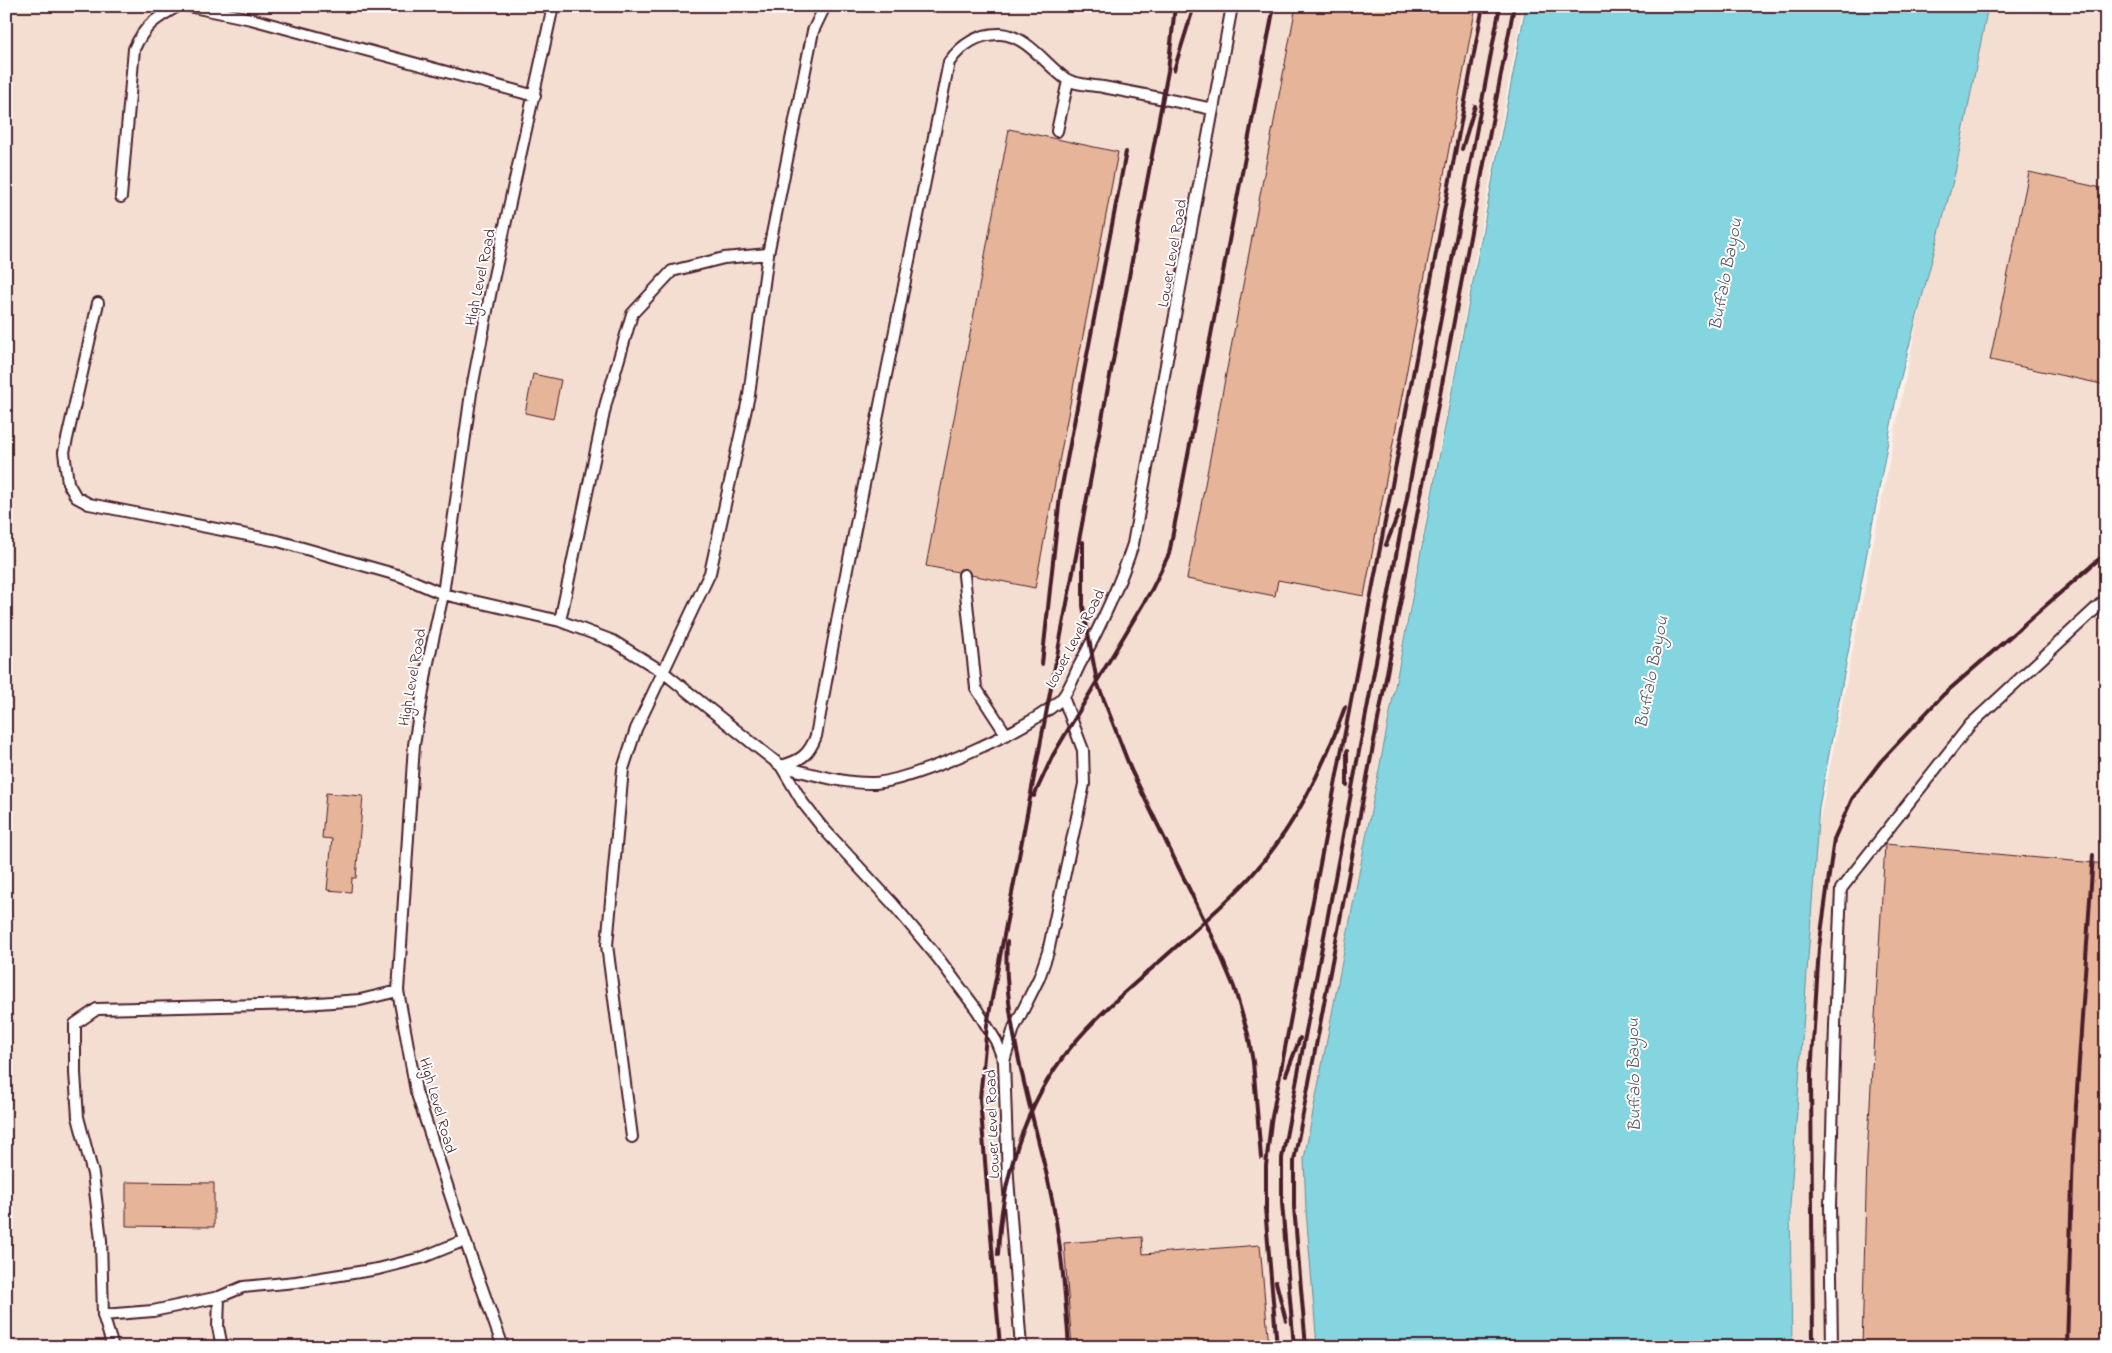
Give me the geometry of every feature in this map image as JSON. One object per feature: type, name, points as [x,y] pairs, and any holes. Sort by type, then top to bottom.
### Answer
[{"type":"lane","points":[[121,197],[134,49],[142,31],[156,18],[178,6]]},
{"type":"lane","points":[[188,6],[252,19],[534,96]]},
{"type":"lane","name":"High Level Road","points":[[504,1347],[465,1240],[416,1091],[398,990],[414,745],[426,668],[443,594],[473,384],[492,285],[553,6]]},
{"type":"lane","points":[[632,1137],[607,946],[623,769],[636,729],[710,573],[749,395],[768,254],[813,30],[826,6]]},
{"type":"lane","name":"Lower Level Road","points":[[781,766],[843,780],[874,783],[904,776],[950,760],[1006,734],[1063,697],[1089,648],[1121,579],[1132,544],[1232,6]]},
{"type":"lane","points":[[98,303],[64,452],[68,483],[76,497],[89,504],[278,541],[401,576],[443,594],[560,622],[613,641],[663,672],[781,766],[803,758],[812,748],[816,736],[945,73],[949,62],[960,49],[975,38],[1002,34],[1015,38],[1028,46],[1068,81],[1166,98],[1212,110]]},
{"type":"lane","points":[[1057,131],[1068,81]]},
{"type":"lane","points":[[560,622],[606,403],[632,314],[672,271],[724,258],[768,254]]},
{"type":"lane","points":[[964,575],[976,688],[1006,734]]},
{"type":"lane","points":[[1832,1347],[1830,1205],[1841,888],[1970,725],[2106,600]]},
{"type":"lane","points":[[1004,1061],[1014,1028],[1042,971],[1048,952],[1084,784],[1083,750],[1063,697]]},
{"type":"lane","name":"Lower Level Road","points":[[781,766],[803,803],[822,827],[893,904],[938,958],[987,1025],[1004,1061],[1008,1178],[1021,1347]]},
{"type":"lane","points":[[113,1347],[103,1315],[101,1240],[93,1174],[78,1117],[75,1073],[75,1024],[97,1009],[304,1004],[360,1000],[398,990]]},
{"type":"lane","points":[[103,1315],[153,1311],[219,1297],[243,1287],[296,1282],[387,1266],[422,1258],[465,1240]]},
{"type":"lane","points":[[219,1297],[218,1327],[222,1347]]},
{"type":"shaded area","points":[[16,6],[1523,6],[1304,1159],[1319,1347],[6,1347],[6,122],[9,121],[6,119],[6,30]]},
{"type":"shaded area","points":[[1982,6],[2106,6],[2106,1347],[1792,1347],[1791,1192],[1815,844],[1903,390]]},
{"type":"water","name":"Buffalo Bayou","points":[[1526,6],[1988,6],[1955,173],[1898,388],[1819,807],[1790,1206],[1792,1347],[1317,1347],[1306,1210],[1304,1159]]},
{"type":"building","points":[[1296,6],[1476,6],[1364,596],[1278,580],[1275,596],[1187,579]]},
{"type":"building","points":[[1009,129],[1118,152],[1035,588],[971,575],[966,569],[960,569],[958,572],[926,566]]},
{"type":"building","points":[[2029,172],[2106,189],[2106,385],[1990,360]]},
{"type":"building","points":[[533,374],[561,380],[553,419],[525,413]]},
{"type":"building","points":[[326,793],[363,796],[356,878],[352,878],[351,892],[327,890],[332,839],[322,838]]},
{"type":"building","points":[[1885,844],[2106,864],[2106,1347],[1862,1347],[1867,1156]]},
{"type":"building","points":[[126,1182],[214,1183],[214,1227],[126,1226]]},
{"type":"building","points":[[1142,1237],[1143,1254],[1260,1245],[1269,1347],[1072,1347],[1064,1243]]},
{"type":"railway","points":[[1000,1347],[980,1099],[987,1025],[1168,71],[1175,6]]},
{"type":"railway","points":[[1174,70],[1194,6]]},
{"type":"railway","points":[[1034,796],[1053,755],[1152,589],[1169,554],[1274,6]]},
{"type":"railway","points":[[1266,1214],[1266,1166],[1271,1122],[1483,6]]},
{"type":"railway","points":[[1294,1347],[1282,1203],[1282,1158],[1500,6]]},
{"type":"railway","points":[[1306,1347],[1294,1207],[1294,1161],[1514,6]]},
{"type":"railway","points":[[1462,149],[1475,106]]},
{"type":"railway","points":[[1042,664],[1060,496],[1126,152]]},
{"type":"railway","points":[[1386,545],[1399,512]]},
{"type":"railway","points":[[1083,542],[1083,606],[1097,682],[1131,770],[1215,942],[1234,987],[1248,1034],[1253,1062],[1261,1158]]},
{"type":"railway","points":[[1813,1347],[1811,1075],[1819,948],[1834,839],[1852,799],[1881,761],[1943,695],[2106,553]]},
{"type":"railway","points":[[998,1255],[1004,1199],[1018,1145],[1028,1118],[1054,1069],[1096,1020],[1226,902],[1268,856],[1307,796],[1345,707]]},
{"type":"railway","points":[[1347,751],[1347,786]]},
{"type":"railway","points":[[2067,1347],[2073,1150],[2093,855]]},
{"type":"railway","points":[[1007,942],[1009,1002],[1020,1064],[1057,1225],[1069,1347]]},
{"type":"railway","points":[[1286,1075],[1300,1038]]},
{"type":"railway","points":[[1265,1208],[1277,1347]]},
{"type":"railway","points":[[1276,1282],[1286,1321]]}]
